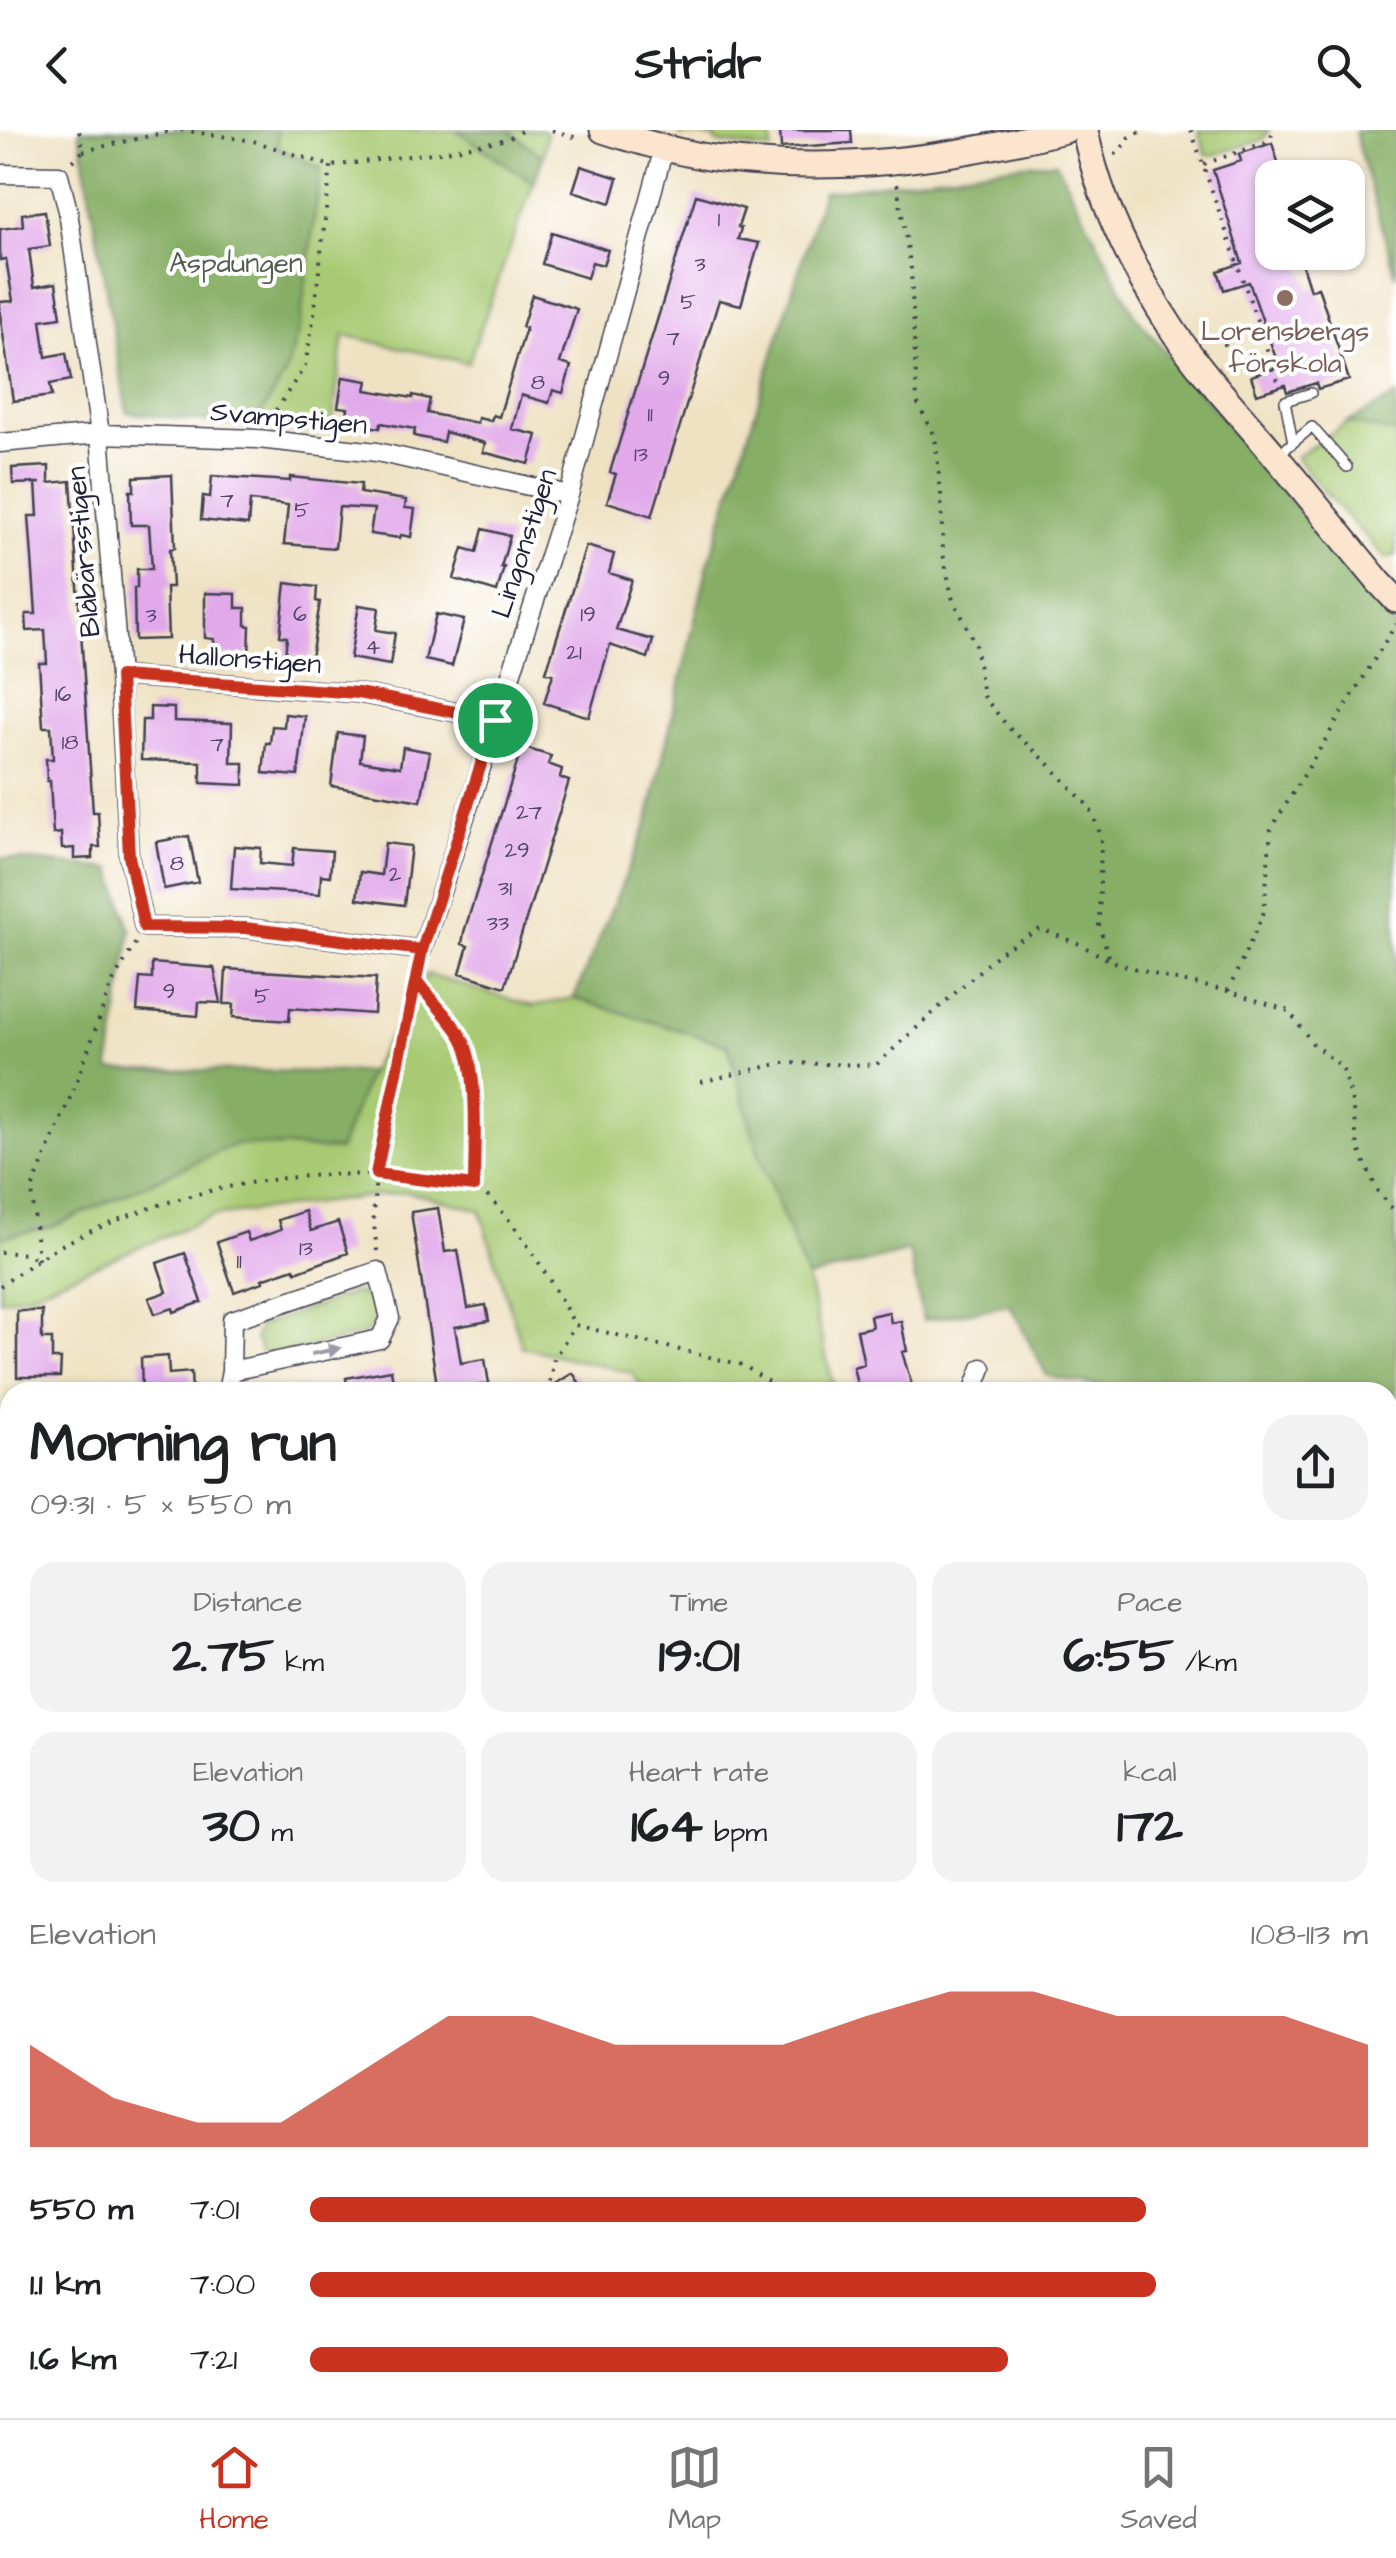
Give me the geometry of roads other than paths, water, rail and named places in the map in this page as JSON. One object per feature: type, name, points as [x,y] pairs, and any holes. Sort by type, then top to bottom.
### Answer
[{"type":"street","points":[[603,130],[708,157],[786,165],[870,164],[934,157],[1065,130]]},
{"type":"street","points":[[1085,130],[1103,199],[1122,244],[1174,333],[1200,368],[1285,450],[1390,585]]},
{"type":"street","name":"Lingonstigen","points":[[422,950],[569,495],[664,148]]},
{"type":"street","name":"Blåbärsstigen","points":[[0,174],[59,175],[68,211],[100,434],[120,676],[129,856],[144,927],[245,928],[422,950]]},
{"type":"street","name":"Svampstigen","points":[[0,443],[100,434],[258,439],[376,452],[569,495]]},
{"type":"street","name":"Hallonstigen","points":[[120,676],[358,693],[495,720]]},
{"type":"street","points":[[228,1382],[232,1320],[378,1271],[390,1318],[380,1340],[230,1371]]},
{"type":"street","points":[[977,1382],[982,1368]]},
{"type":"lane","points":[[1285,450],[1285,401],[1311,393]]},
{"type":"lane","points":[[1285,450],[1312,427],[1346,467]]},
{"type":"place","name":"Lorensbergs förskola","points":[[1285,298]]},
{"type":"park label","name":"Aspdungen","points":[[236,262]]}]
